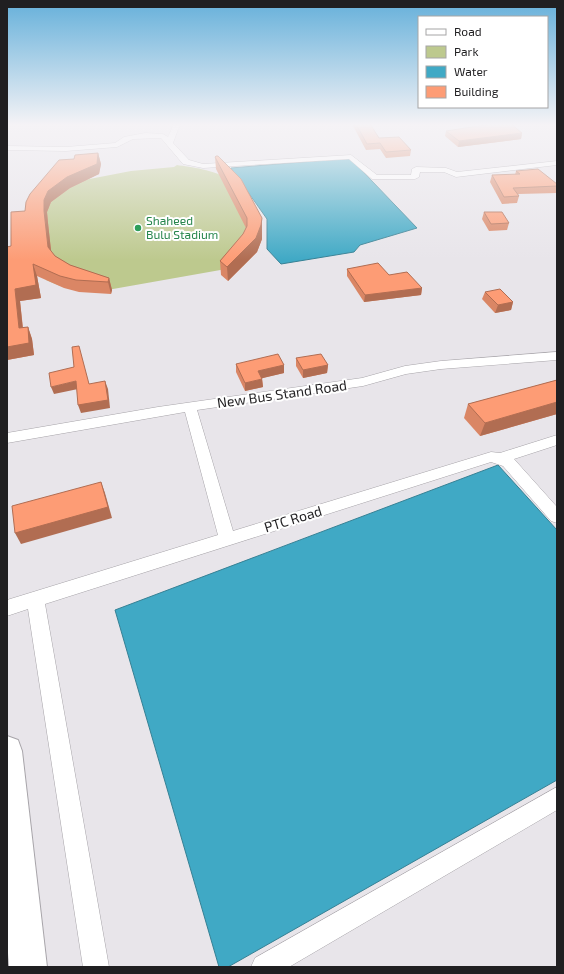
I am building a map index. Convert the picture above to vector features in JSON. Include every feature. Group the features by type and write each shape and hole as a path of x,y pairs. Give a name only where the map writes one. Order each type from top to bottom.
{"highway":[{"path":"7,751 28,967"}],"street":[{"path":"366,169 370,174 382,178 414,177 416,169"},
{"path":"430,169 446,170 456,175 503,169"},
{"name":"New Bus Stand Road","path":"7,438 190,406 363,382 406,370 441,365 557,356"},
{"path":"190,406 227,539"},
{"name":"PTC Road","path":"7,608 491,457 500,458 557,440"},
{"path":"500,458 508,462 557,517"},
{"path":"35,600 96,967"},
{"path":"264,967 557,798"}],"green space":[{"name":"Shaheed Bulu Stadium","path":"203,169 216,173 227,179 230,181 252,214 260,229 262,236 261,242 257,249 243,266 96,292 71,289 46,280 30,214 79,181 131,171"}],"water":[{"path":"232,169 361,169 417,228 360,245 354,252 281,264 267,249 267,219"},
{"path":"498,465 557,530 557,780 228,967 219,967 115,610"}],"building":[{"path":"51,169 84,169 67,177 48,191 44,200 44,211 48,247 55,256 70,265 109,278 108,282 76,280 60,276 33,264 36,285 15,289 19,328 28,327 29,343 7,347 7,247 11,246 11,212 25,211 26,202 30,194"},
{"path":"222,169 231,169 241,179 262,218 256,238 227,267 220,261 243,234 247,226 247,218"},
{"path":"539,169 557,184 557,186 513,188 519,196 504,197 492,175 520,174 516,171"},
{"path":"484,212 502,212 509,223 491,224"},
{"path":"378,263 389,275 407,272 422,288 365,295 347,269"},
{"path":"500,289 513,302 498,305 485,292"},
{"path":"79,346 89,384 105,381 108,400 78,405 76,381 51,387 49,373 74,367 72,347"},
{"path":"278,354 284,365 258,371 262,379 245,383 236,364"},
{"path":"321,354 328,365 303,370 296,358"},
{"path":"557,380 557,402 485,423 468,404"},
{"path":"101,482 108,507 15,533 12,506"}],"place":[{"name":"Shaheed Bulu Stadium","path":"138,228"}]}
